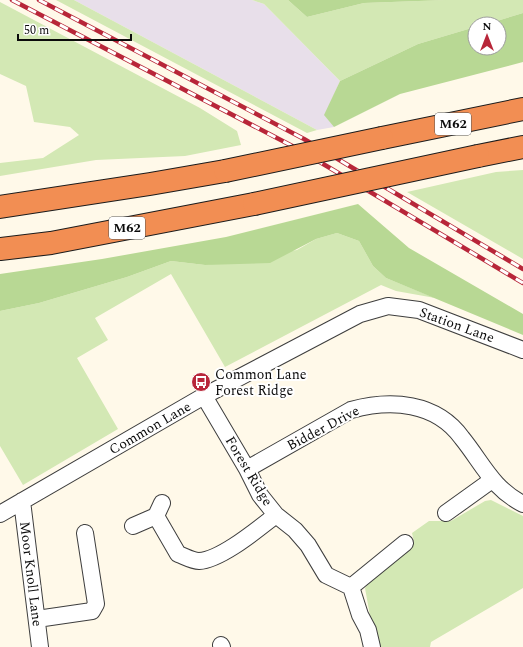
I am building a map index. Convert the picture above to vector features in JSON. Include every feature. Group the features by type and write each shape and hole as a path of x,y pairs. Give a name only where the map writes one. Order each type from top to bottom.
{"highway":[{"name":"M62","path":"0,207 225,171 523,109"},
{"name":"M62","path":"0,249 51,242 254,204 523,147"}],"street":[{"name":"Station Lane","path":"388,306 419,310 523,350"},
{"name":"Common Lane","path":"0,514 204,396 360,314 388,306"},
{"name":"Forest Ridge","path":"204,396 247,469 260,495 276,515 295,530 308,545 326,575 351,587"},
{"name":"Bidder Drive","path":"247,469 351,410 370,405 390,404 410,406 430,411 448,422 462,437 500,490 523,504"},
{"path":"446,513 492,480"},
{"name":"Moor Knoll Lane","path":"22,501 40,647"},
{"path":"133,526 159,509 178,554 199,561 229,549 276,515"},
{"path":"37,619 92,611 95,608 96,604 85,533"},
{"path":"372,647 368,630 360,615 351,587 405,543"}],"shaded area":[{"path":"74,0 252,0 264,4 340,81 325,115 334,127 317,130"}],"green space":[{"path":"56,0 74,0 317,130 307,133"},
{"path":"252,0 288,0 307,17 364,3 446,0 523,0 523,13 507,18 507,16 467,16 467,29 418,44 340,81 264,4"},
{"path":"288,0 446,0 364,3 307,17"},
{"path":"0,2 200,108 237,131 241,145 185,156 96,160 0,176 0,163 43,158 79,135 70,127 34,122 26,86 0,74"},
{"path":"523,13 523,62 400,94 334,127 324,115 340,81 418,44 467,29 467,56 507,56 507,18"},
{"path":"523,170 523,259 407,192 496,172"},
{"path":"358,204 409,248 523,314 523,335 386,278 373,266 359,241 337,233 316,239 270,263 205,265 171,261 127,277 39,303 0,311 0,274 102,259 226,237"},
{"path":"337,233 359,241 373,266 386,278 435,298 396,291 381,285 225,367 171,274 95,318 108,340 77,358 118,429 23,485 0,446 0,311 39,303 127,277 171,261 205,265 297,250 316,239"},
{"path":"491,500 523,516 523,588 431,642 430,647 380,647 376,629 370,616 365,588 378,571 414,542 412,533 429,521 451,521 485,501"}],"railway":[{"path":"12,0 298,149 523,283"},
{"path":"39,0 304,139 523,269"}],"place":[{"name":"Common Lane Forest Ridge","path":"201,382"}]}
